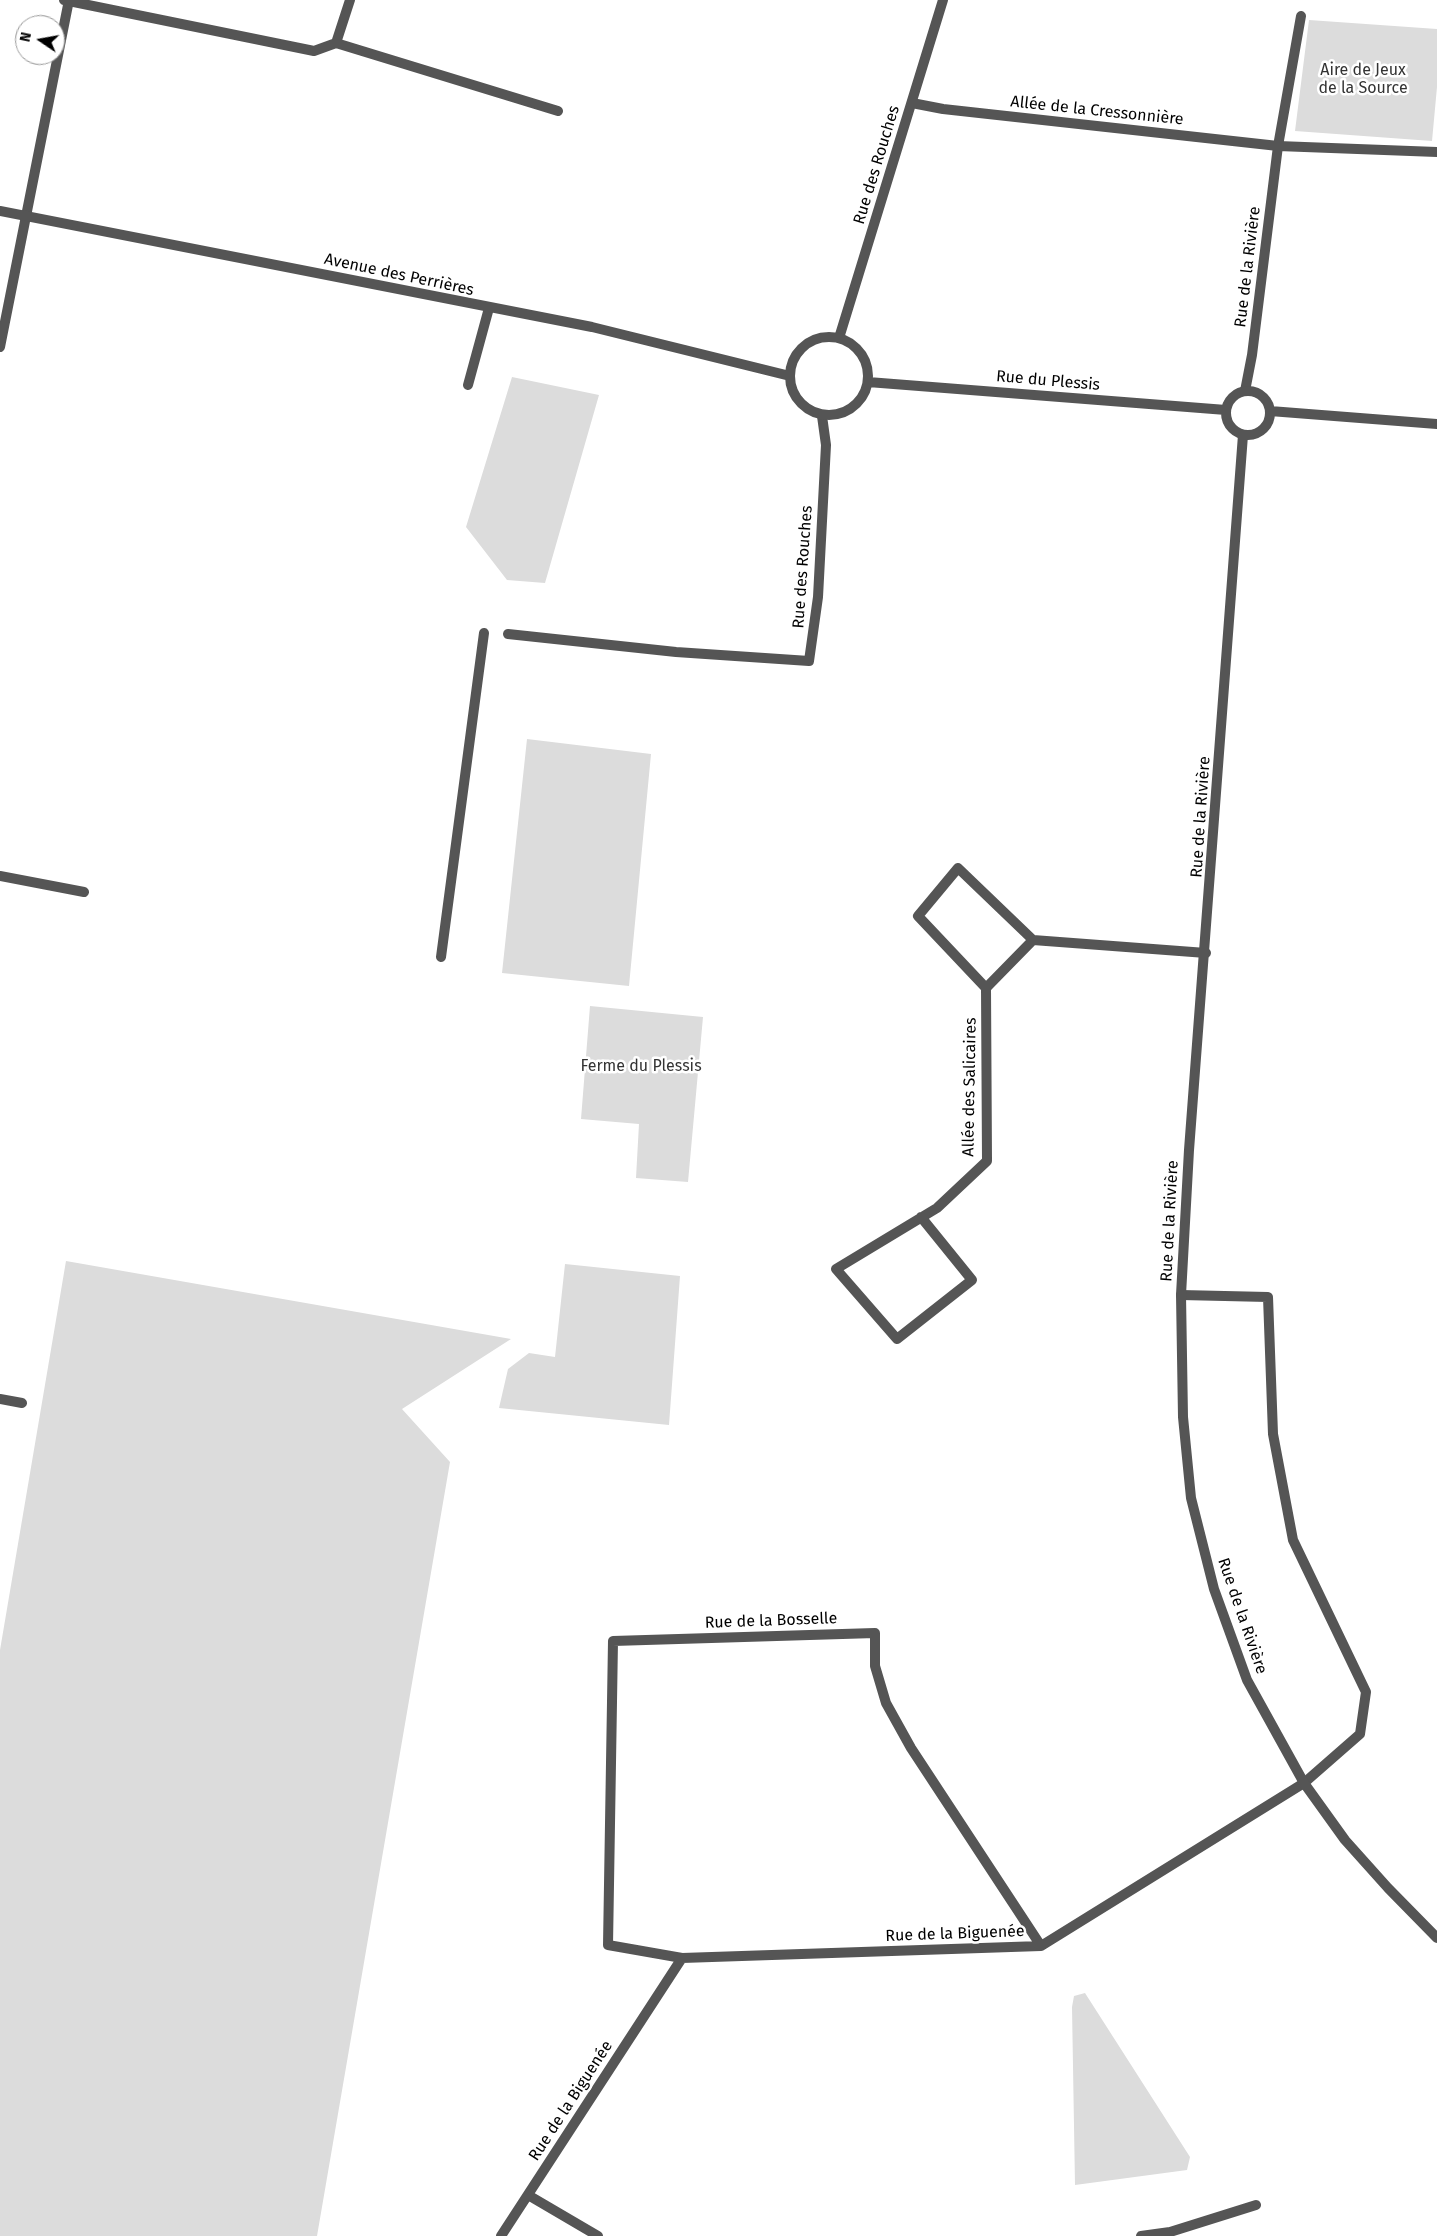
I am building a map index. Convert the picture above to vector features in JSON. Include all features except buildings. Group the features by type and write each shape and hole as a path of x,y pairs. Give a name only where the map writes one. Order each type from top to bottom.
{"street":[{"path":"0,347 66,0 314,51 336,43 558,111"},
{"path":"336,43 350,0"},
{"name":"Rue des Rouches","path":"839,338 943,0"},
{"path":"1278,146 1301,16"},
{"name":"Allée de la Cressonnière","path":"912,103 943,109 1278,146 1437,152"},
{"name":"Rue de la Rivière","path":"1245,391 1252,355 1278,146"},
{"name":"Avenue des Perrières","path":"0,210 592,327 790,376"},
{"path":"468,384 489,308"},
{"path":"825,337 839,338 852,344 862,354 868,367 868,382 863,396 852,408 838,415 822,416 809,411 799,402 792,390 790,376 793,362 800,350 811,341 825,337"},
{"name":"Rue du Plessis","path":"868,382 1226,410"},
{"path":"1245,391 1254,392 1262,396 1268,403 1270,411 1269,419 1259,432 1243,435 1230,426 1226,410 1232,398 1245,391"},
{"path":"1270,411 1437,424"},
{"name":"Rue des Rouches","path":"508,634 676,652 809,661 818,597 826,445 822,416"},
{"name":"Rue de la Rivière","path":"1243,435 1206,953 1189,1150 1182,1295 1183,1417 1191,1498 1214,1589 1247,1680 1304,1783 1345,1840 1388,1888 1437,1938"},
{"path":"441,957 484,634"},
{"path":"1033,940 986,988 918,916 958,868 1033,940 1206,953"},
{"path":"0,876 84,892"},
{"name":"Allée des Salicaires","path":"922,1217 972,1280 898,1339 836,1269 922,1217 937,1208 987,1161 986,988"},
{"name":"Rue de la Biguenée","path":"608,1945 682,1958 1041,1946 1304,1783 1360,1734 1366,1692 1293,1540 1274,1434 1268,1297 1182,1295"},
{"path":"0,1400 22,1403"},
{"name":"Rue de la Bosselle","path":"608,1945 613,1641 875,1633 875,1666 886,1703 911,1748 1041,1946"},
{"name":"Rue de la Biguenée","path":"501,2236 682,1958"},
{"path":"528,2195 598,2236"},
{"path":"1141,2236 1170,2232 1256,2205"}],"green space":[{"name":"Aire de Jeux de la Source","path":"1309,20 1437,29 1437,87 1432,141 1295,131"},
{"path":"512,377 599,395 545,583 507,580 466,527"},
{"path":"527,739 651,754 629,986 502,973"},
{"name":"Ferme du Plessis","path":"590,1006 703,1017 688,1182 636,1178 639,1124 581,1119"},
{"path":"66,1261 511,1339 402,1409 450,1462 317,2236 0,2236 0,1650"},
{"path":"565,1264 680,1276 669,1425 499,1408 508,1369 529,1353 555,1357"},
{"path":"1085,1993 1190,2157 1187,2170 1075,2185 1072,2007 1074,1996"}]}
